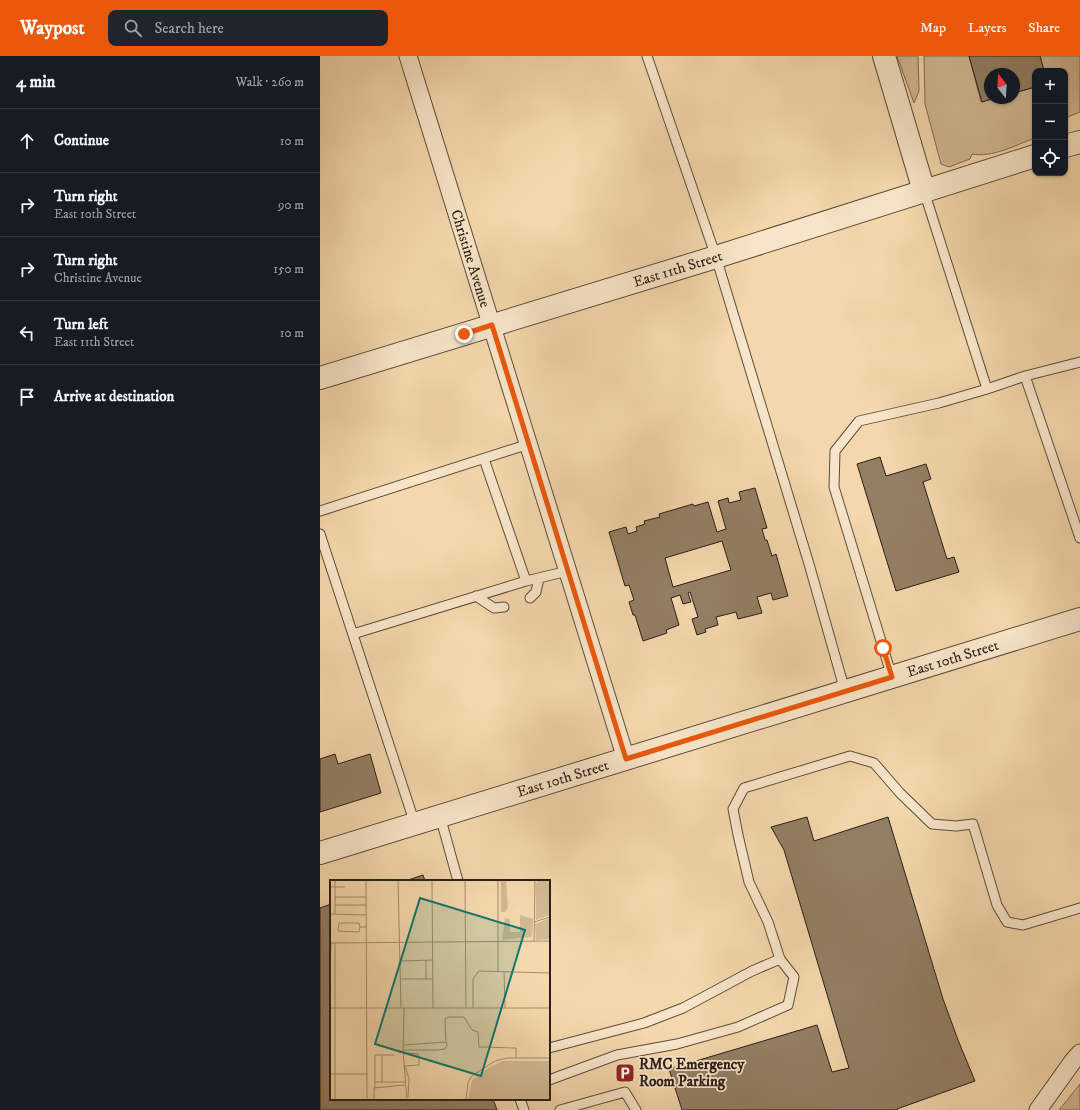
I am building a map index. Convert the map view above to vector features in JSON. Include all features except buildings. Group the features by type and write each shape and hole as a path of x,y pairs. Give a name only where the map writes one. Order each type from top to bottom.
{"street":[{"name":"Christine Avenue","path":"408,56 626,759"},
{"path":"884,56 924,191"},
{"path":"1068,145 1080,142"},
{"name":"East 11th Street","path":"320,378 716,257 1032,157"},
{"name":"East 10th Street","path":"320,853 1080,619"},
{"path":"1038,1110 1073,1061 1080,1054"}],"lane":[{"path":"647,56 716,257 809,564 845,692"},
{"path":"924,191 987,389"},
{"path":"892,677 834,487 835,451 859,421 938,403 1026,376 1080,362"},
{"path":"1026,376 1080,538"},
{"path":"320,511 529,444"},
{"path":"484,459 526,581"},
{"path":"320,534 415,824"},
{"path":"353,634 526,581 568,571"},
{"path":"530,598 536,592 539,578"},
{"path":"476,596 494,608 504,607"},
{"path":"550,1080 617,1055 677,1044 738,1027 788,1005 794,977 780,959 768,922 749,882 733,809 744,788 850,756 874,763 900,793 932,824 956,826 973,824 998,905 1008,922 1023,925 1080,908"},
{"path":"440,816 458,880"},
{"path":"550,1048 644,1023 683,1008 752,971 780,959"},
{"path":"560,1110 574,1109 625,1092 636,1110"},
{"path":"520,1100 524,1110"}],"shaded area":[{"path":"897,56 918,56 919,91 914,103"},
{"path":"924,56 969,56 981,102 984,101 984,104 1020,104 1020,91 1032,88 1032,139 996,153 980,155 972,154 970,159 949,167 941,164 925,104"},
{"path":"1040,56 1080,56 1080,112 1068,117 1068,68 1043,68"},
{"path":"1080,1084 1080,1110 1059,1110 1060,1109"}],"place":[{"name":"RMC Emergency Room Parking","path":"625,1073"}],"route":[{"path":"464,334 492,325 626,759 892,677 883,648"}]}
